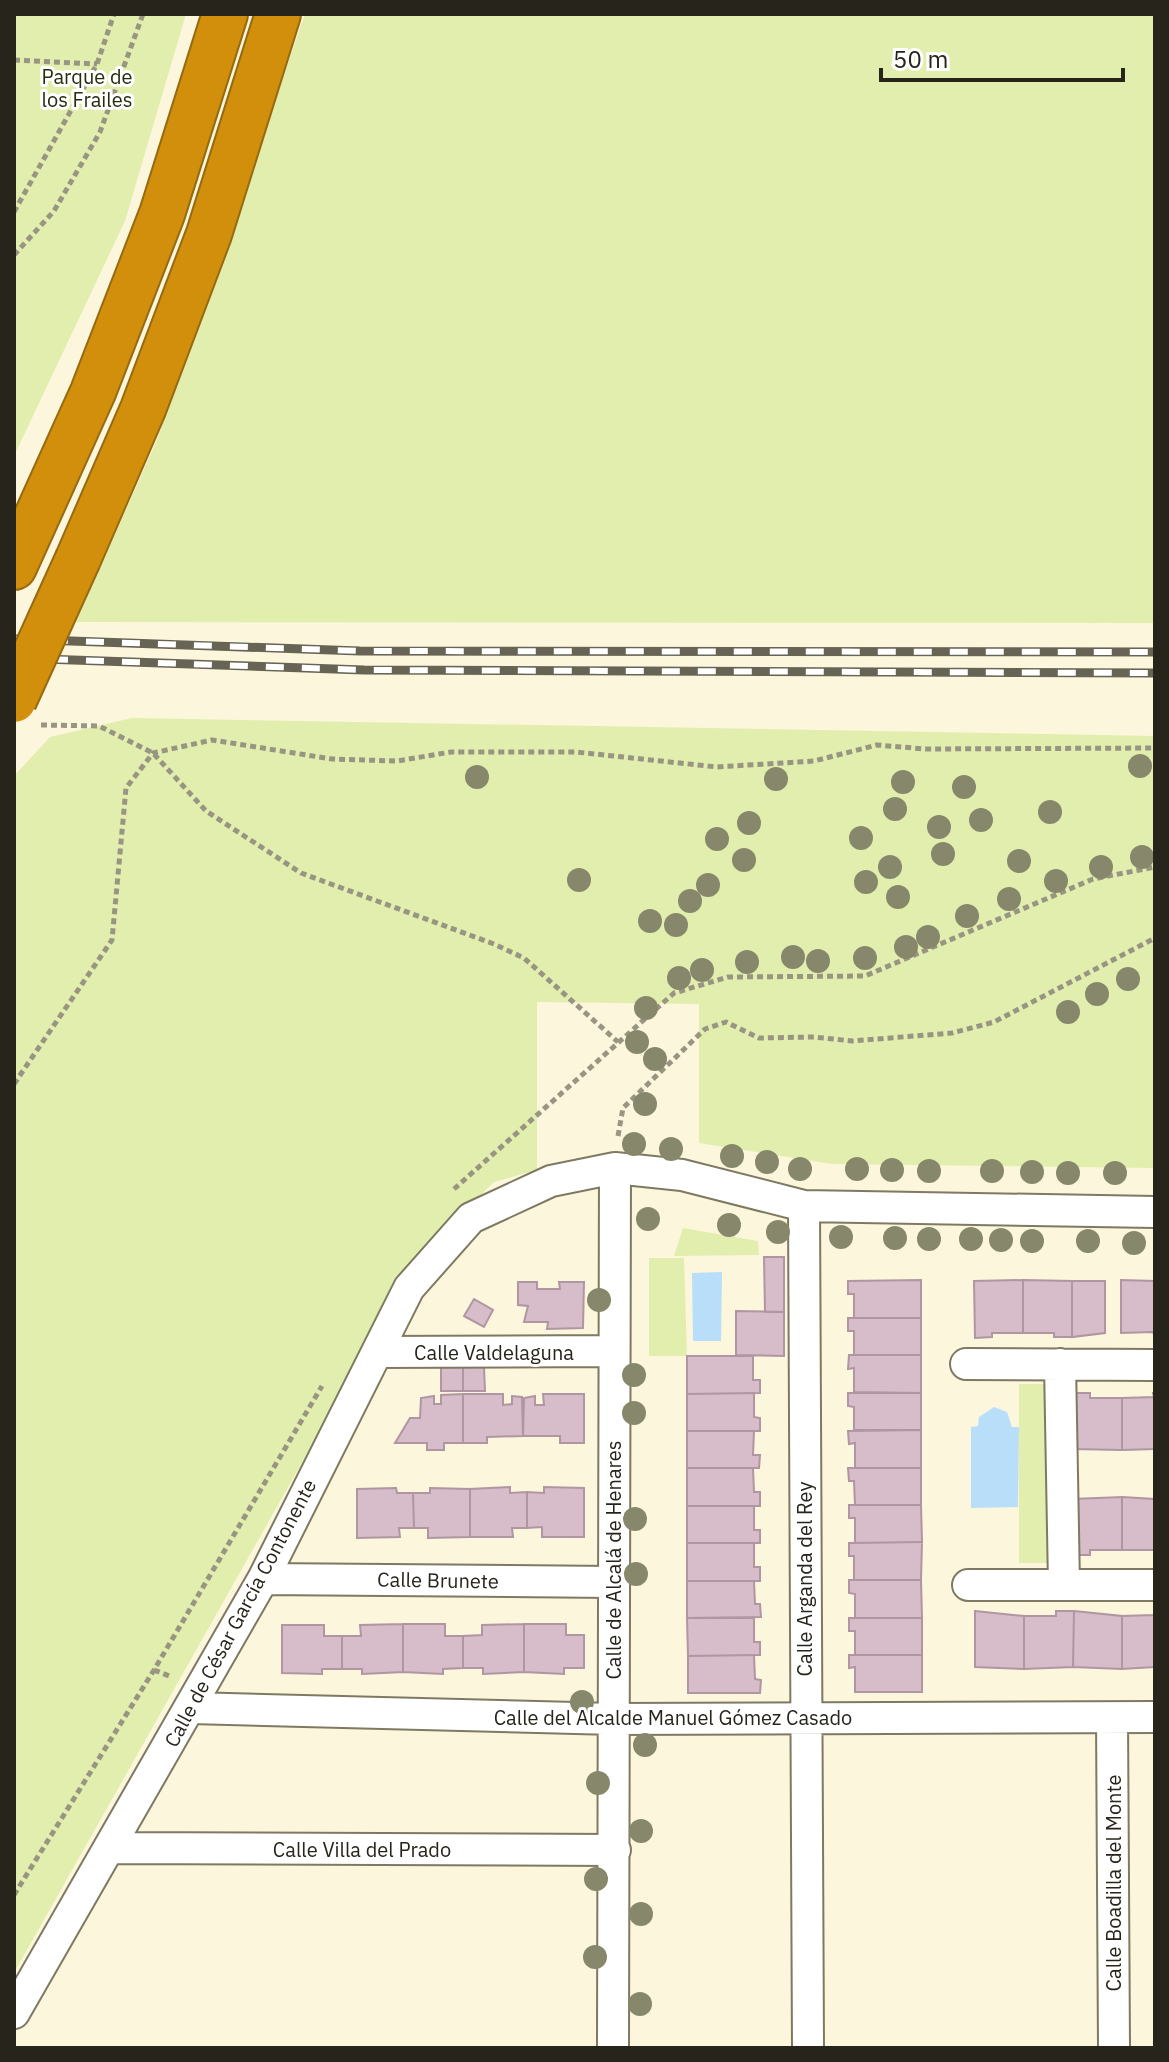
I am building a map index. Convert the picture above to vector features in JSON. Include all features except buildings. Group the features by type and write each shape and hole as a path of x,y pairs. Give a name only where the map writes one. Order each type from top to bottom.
{"highway":[{"path":"15,564 93,392 156,229 225,14"},
{"path":"20,712 78,559 143,409 209,234 278,14"}],"street":[{"path":"615,1168 682,1175 804,1206 1155,1212"},
{"name":"Calle de César García Contonente","path":"14,2013 263,1579 409,1288 471,1218 551,1181 615,1168"},
{"name":"Calle de Alcalá de Henares","path":"613,2048 612,1351 615,1168"},
{"name":"Calle Arganda del Rey","path":"804,1206 804,1717 808,2048"},
{"name":"Calle Valdelaguna","path":"377,1352 612,1351"},
{"path":"966,1364 1155,1365"},
{"path":"1060,1364 1064,1585"},
{"name":"Calle Brunete","path":"263,1579 612,1582"},
{"path":"968,1585 1155,1585"},
{"name":"Calle del Alcalde Manuel Gómez Casado","path":"191,1708 614,1719 1155,1717"},
{"name":"Calle Boadilla del Monte","path":"1112,1718 1114,2048"},
{"name":"Calle Villa del Prado","path":"110,1848 615,1850"}],"path":[{"path":"14,210 97,64 114,14"},
{"path":"14,255 54,211 100,132 143,14"},
{"path":"14,60 97,64"},
{"path":"20,712 99,726 153,753 206,811 301,873 524,958 618,1042 674,993 728,977 865,976 1093,879 1155,867"},
{"path":"14,1084 112,940 126,788 153,753 212,740 332,759 397,761 451,752 576,752 717,767 814,761 877,745 925,749 1155,748"},
{"path":"618,1136 623,1108 705,1029 726,1022 759,1038 814,1037 852,1041 952,1033 994,1022 1155,938"}],"green space":[{"name":"Parque de los Frailes","path":"14,14 186,14 125,221 14,456"},
{"path":"305,14 1155,14 1155,623 76,622 157,440"},
{"path":"132,718 1155,736 1155,1168 832,1164 699,1143 699,1004 537,1002 537,1170 494,1182 419,1255 14,1973 14,776 50,737"},
{"path":"683,1228 758,1241 759,1255 674,1256"},
{"path":"649,1258 684,1258 687,1356 649,1356"},
{"path":"1019,1384 1047,1384 1048,1563 1019,1563"}],"water":[{"path":"722,1272 721,1341 693,1341 692,1273"},
{"path":"994,1407 1007,1412 1012,1427 1019,1427 1018,1507 971,1508 971,1427 978,1426 979,1417"}],"railway":[{"path":"14,639 360,651 1155,652"},
{"path":"14,658 364,670 1155,673"}]}
